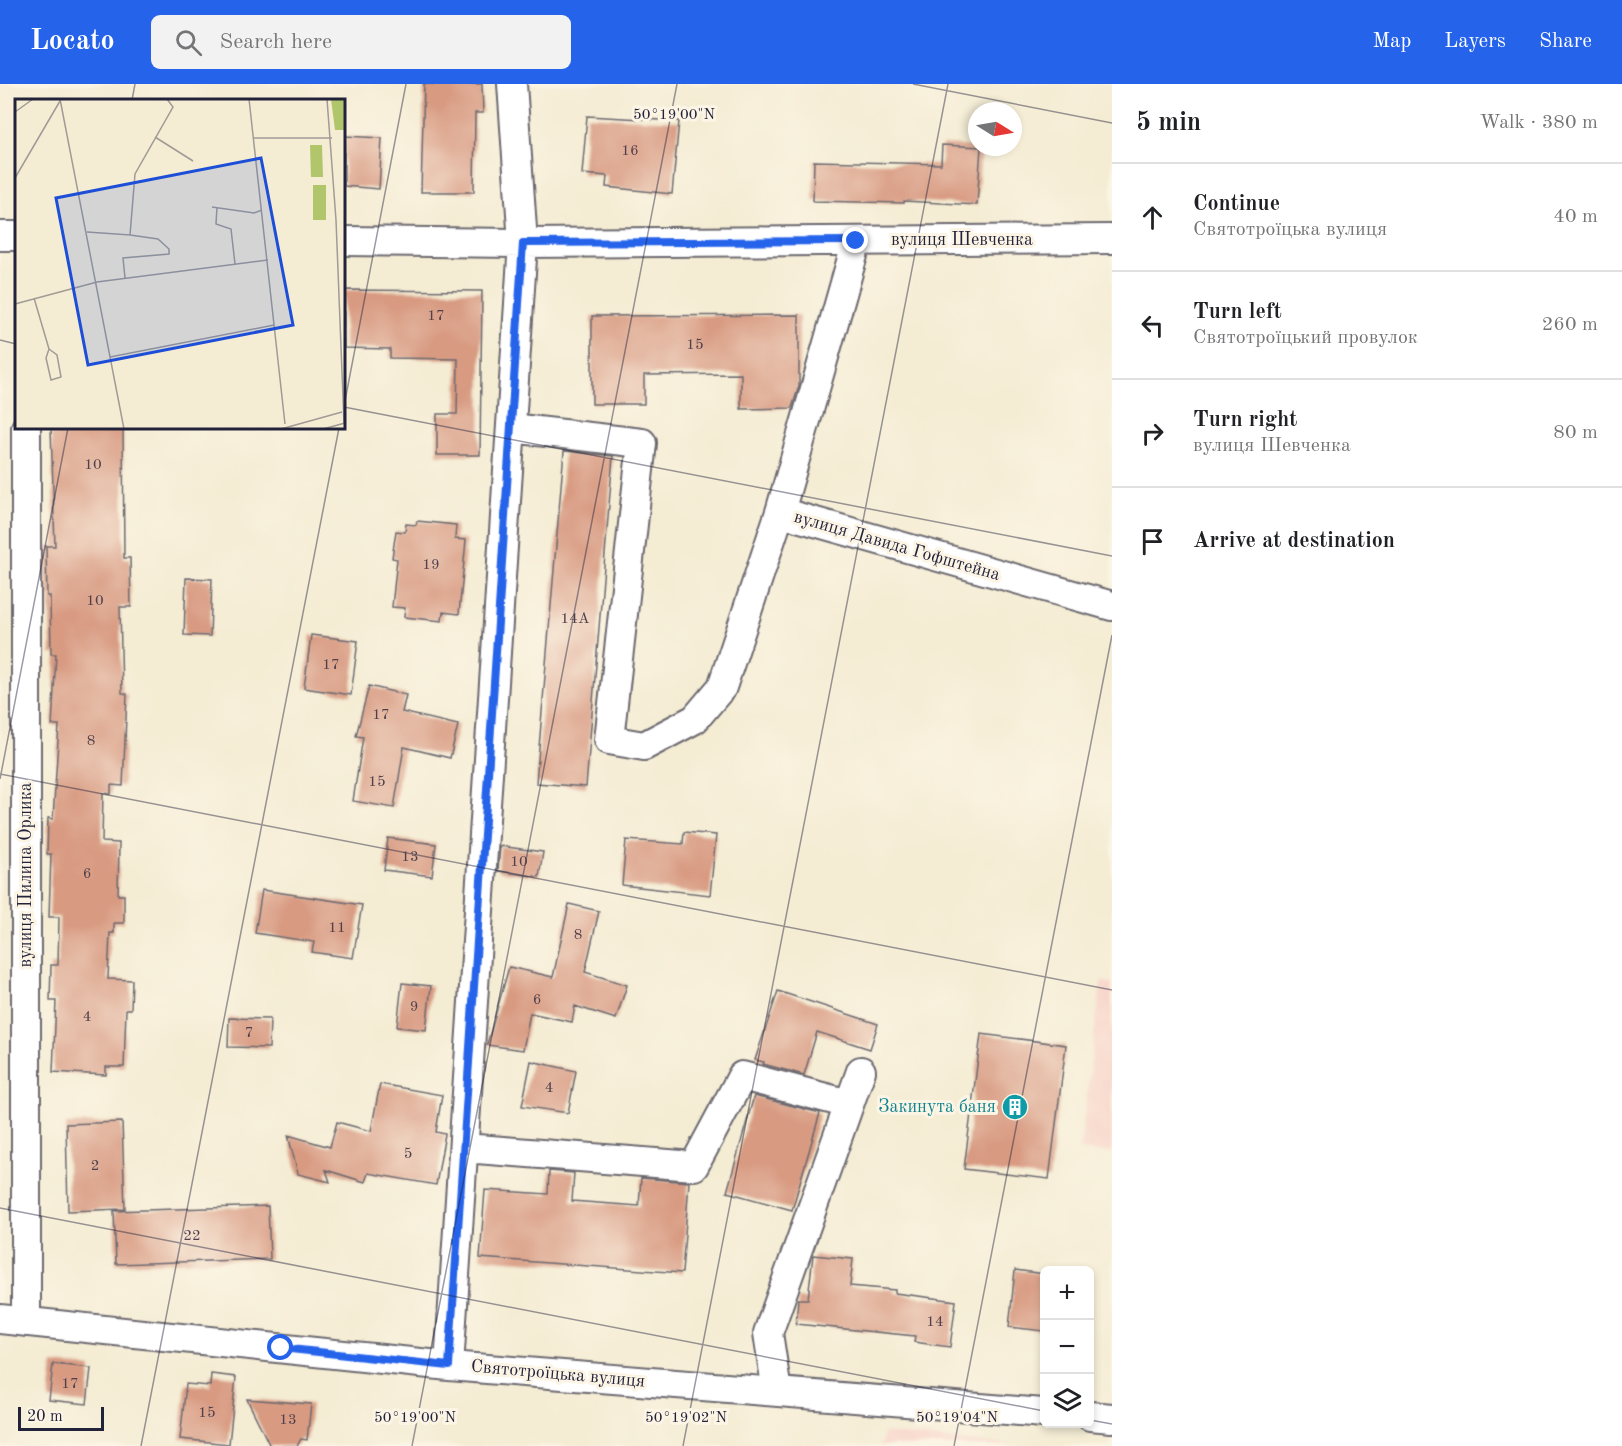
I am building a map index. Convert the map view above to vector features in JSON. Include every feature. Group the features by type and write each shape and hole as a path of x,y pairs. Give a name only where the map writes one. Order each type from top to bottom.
{"street":[{"path":"449,1366 523,243 512,84"},
{"name":"вулиця Шевченка","path":"345,240 523,243 1112,239"},
{"name":"вулиця Давида Гофштейна","path":"856,241 780,512 1112,606"},
{"path":"511,428 642,443 609,740 644,746 695,719 722,687 780,512"},
{"name":"вулиця Пилипа Орлика","path":"13,1320 26,429"},
{"path":"777,1392 768,1333 861,1071"},
{"path":"464,1148 694,1166 742,1076 849,1104"},
{"name":"Святотроїцька вулиця","path":"13,1320 449,1366 1040,1413"},
{"path":"1094,1416 1112,1418"}],"shaded area":[{"path":"1101,981 1112,984 1112,1153 1080,1150"},
{"path":"883,1433 1013,1446 881,1446"}],"building":[{"path":"424,84 482,84 483,113 475,113 474,192 421,192"},
{"path":"587,116 679,121 672,194 606,187 607,176 582,174"},
{"path":"345,136 382,138 379,189 345,186"},
{"path":"942,145 968,146 968,156 980,156 977,205 904,201 904,203 813,201 814,161 941,164"},
{"path":"345,290 482,291 480,455 437,455 437,414 457,414 458,359 390,358 390,349 345,348"},
{"path":"799,315 799,386 792,408 741,409 741,374 644,375 644,404 592,404 592,316"},
{"path":"51,429 123,429 124,558 130,558 131,607 120,607 122,693 127,694 123,786 111,785 111,794 103,793 102,842 119,843 118,895 124,895 124,923 114,923 114,933 110,933 108,979 132,980 131,1009 126,1009 124,1067 106,1067 106,1075 53,1072 56,1001 50,1001 51,965 58,965 59,917 49,917 51,854 47,854 48,818 53,819 59,725 52,725 56,654 51,654 46,546 55,546"},
{"path":"564,451 613,456 586,787 536,783"},
{"path":"417,521 456,525 455,539 466,540 459,614 443,612 442,621 404,617 405,608 392,607 397,559 392,558 396,531 405,532 406,524 416,525"},
{"path":"186,578 212,579 210,636 184,635"},
{"path":"311,635 358,641 351,695 304,688"},
{"path":"369,686 406,695 402,712 458,725 450,758 404,747 394,808 353,801 363,737 356,736"},
{"path":"684,832 716,835 710,895 622,885 626,840 683,844"},
{"path":"388,838 436,844 432,876 384,870"},
{"path":"500,846 543,852 539,877 498,871"},
{"path":"262,890 362,905 353,958 312,952 314,942 255,933"},
{"path":"569,904 599,911 585,972 627,985 616,1019 575,1006 572,1022 530,1013 523,1050 487,1045 509,967 553,977"},
{"path":"402,983 431,986 426,1030 397,1027"},
{"path":"778,991 878,1024 870,1049 817,1032 804,1075 755,1060"},
{"path":"229,1018 270,1019 269,1048 228,1047"},
{"name":"Закинута баня","path":"981,1034 1066,1045 1049,1179 964,1169"},
{"path":"531,1061 576,1071 568,1113 522,1106"},
{"path":"380,1084 442,1095 436,1132 445,1134 436,1185 368,1173 365,1182 326,1170 330,1182 298,1174 288,1135 330,1147 337,1122 371,1131"},
{"path":"754,1096 820,1113 792,1210 727,1192"},
{"path":"122,1122 125,1209 68,1211 66,1124"},
{"path":"549,1171 574,1173 572,1201 639,1206 641,1178 689,1182 682,1273 480,1258 485,1190 548,1194"},
{"path":"268,1206 270,1259 116,1264 114,1211"},
{"path":"813,1255 853,1259 850,1286 895,1290 895,1293 956,1301 950,1347 914,1342 915,1336 796,1324 798,1299 808,1299"},
{"path":"1015,1270 1040,1273 1040,1331 1009,1327"},
{"path":"53,1364 91,1368 87,1404 49,1400"},
{"path":"211,1374 236,1377 229,1444 180,1439 186,1384 210,1386"},
{"path":"247,1399 311,1404 307,1440 301,1439 297,1446 270,1446"}],"place":[{"name":"Закинута баня","path":"1015,1107"}],"route":[{"path":"281,1348 449,1366 523,243 856,241"}]}
